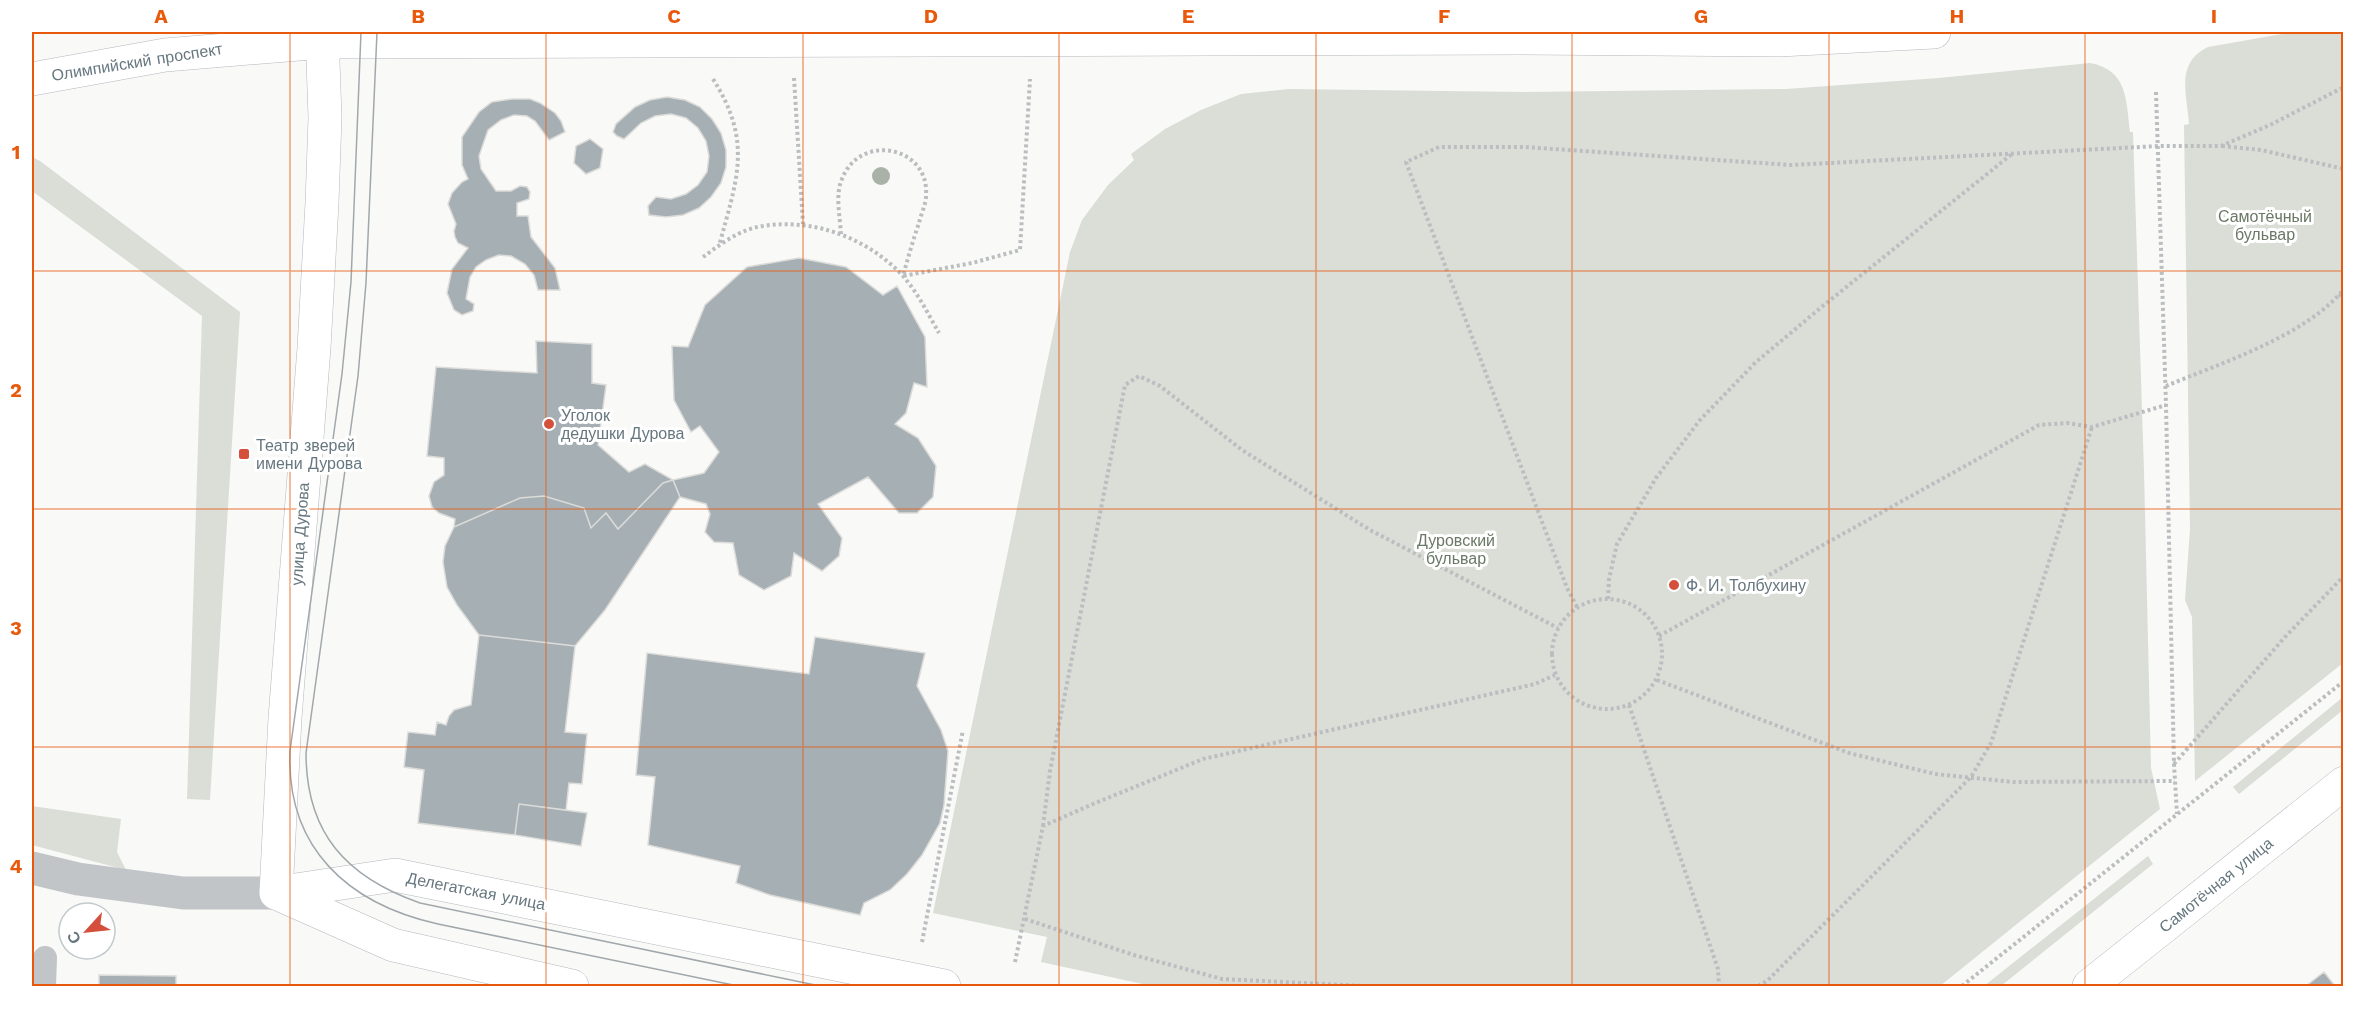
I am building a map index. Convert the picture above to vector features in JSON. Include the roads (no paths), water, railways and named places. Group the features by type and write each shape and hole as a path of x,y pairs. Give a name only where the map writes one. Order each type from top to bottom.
{"main road":[{"name":"Олимпийский проспект","path":"32,79 165,55 323,37 1779,40 1934,32"},
{"name":"улица Дурова","path":"276,893 285,718 315,333 326,118 323,37"},
{"name":"Самотёчная улица","path":"2095,983 2343,783"},
{"name":"Делегатская улица","path":"276,893 395,875 944,987"},
{"path":"276,893 393,945 572,987"}],"street":[{"path":"32,868 78,879 183,893 276,893"}],"lane":[{"path":"44,987 45,958"}],"tram line":[{"path":"361,32 351,282 342,374 290,751 292,785 299,816 311,843 329,866 351,886 376,902 406,915 438,924 738,986"},
{"path":"377,32 366,283 358,376 306,753 313,807 323,829 335,848 351,865 371,880 420,903 820,986"}],"place":[{"name":"Уголок дедушки Дурова","path":"549,424"},
{"name":"Театр зверей имени Дурова","path":"244,454"},
{"name":"Ф. И. Толбухину","path":"1674,585"}],"park label":[{"name":"Самотёчный бульвар","path":"2265,225"},
{"name":"Дуровский бульвар","path":"1456,549"}]}
